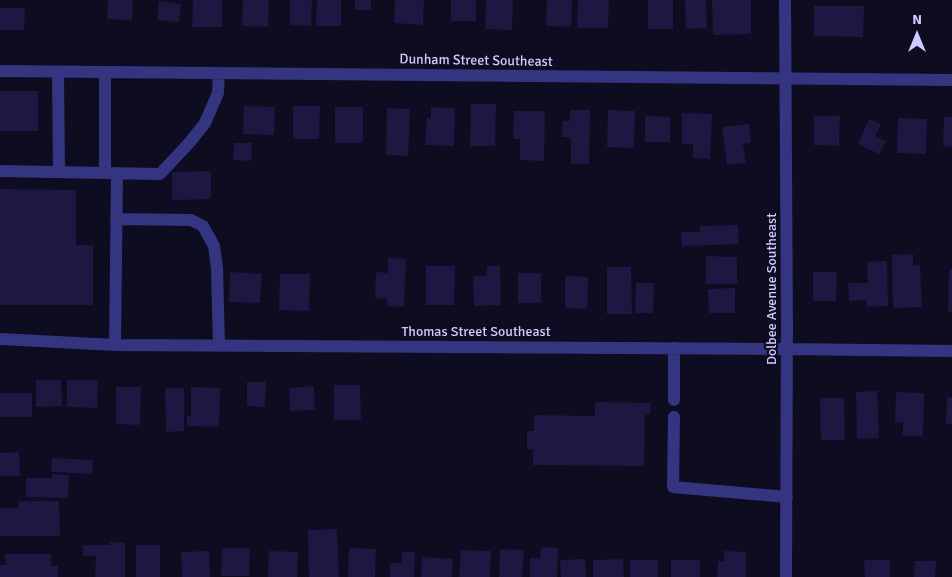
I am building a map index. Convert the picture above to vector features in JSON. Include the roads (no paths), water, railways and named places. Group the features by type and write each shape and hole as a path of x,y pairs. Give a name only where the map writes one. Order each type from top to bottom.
{"street":[{"name":"Dolbee Avenue Southeast","path":"785,0 788,349 786,577"},
{"name":"Dunham Street Southeast","path":"0,71 952,80"},
{"path":"58,72 59,172"},
{"path":"105,72 111,173 116,219 115,346"},
{"path":"0,171 160,174 205,123 218,93 219,73"},
{"path":"116,219 191,220 203,226 214,246 217,268 219,346"},
{"name":"Thomas Street Southeast","path":"0,339 115,346 952,351"},
{"path":"674,348 674,400"},
{"path":"674,417 673,487 786,497"}]}
